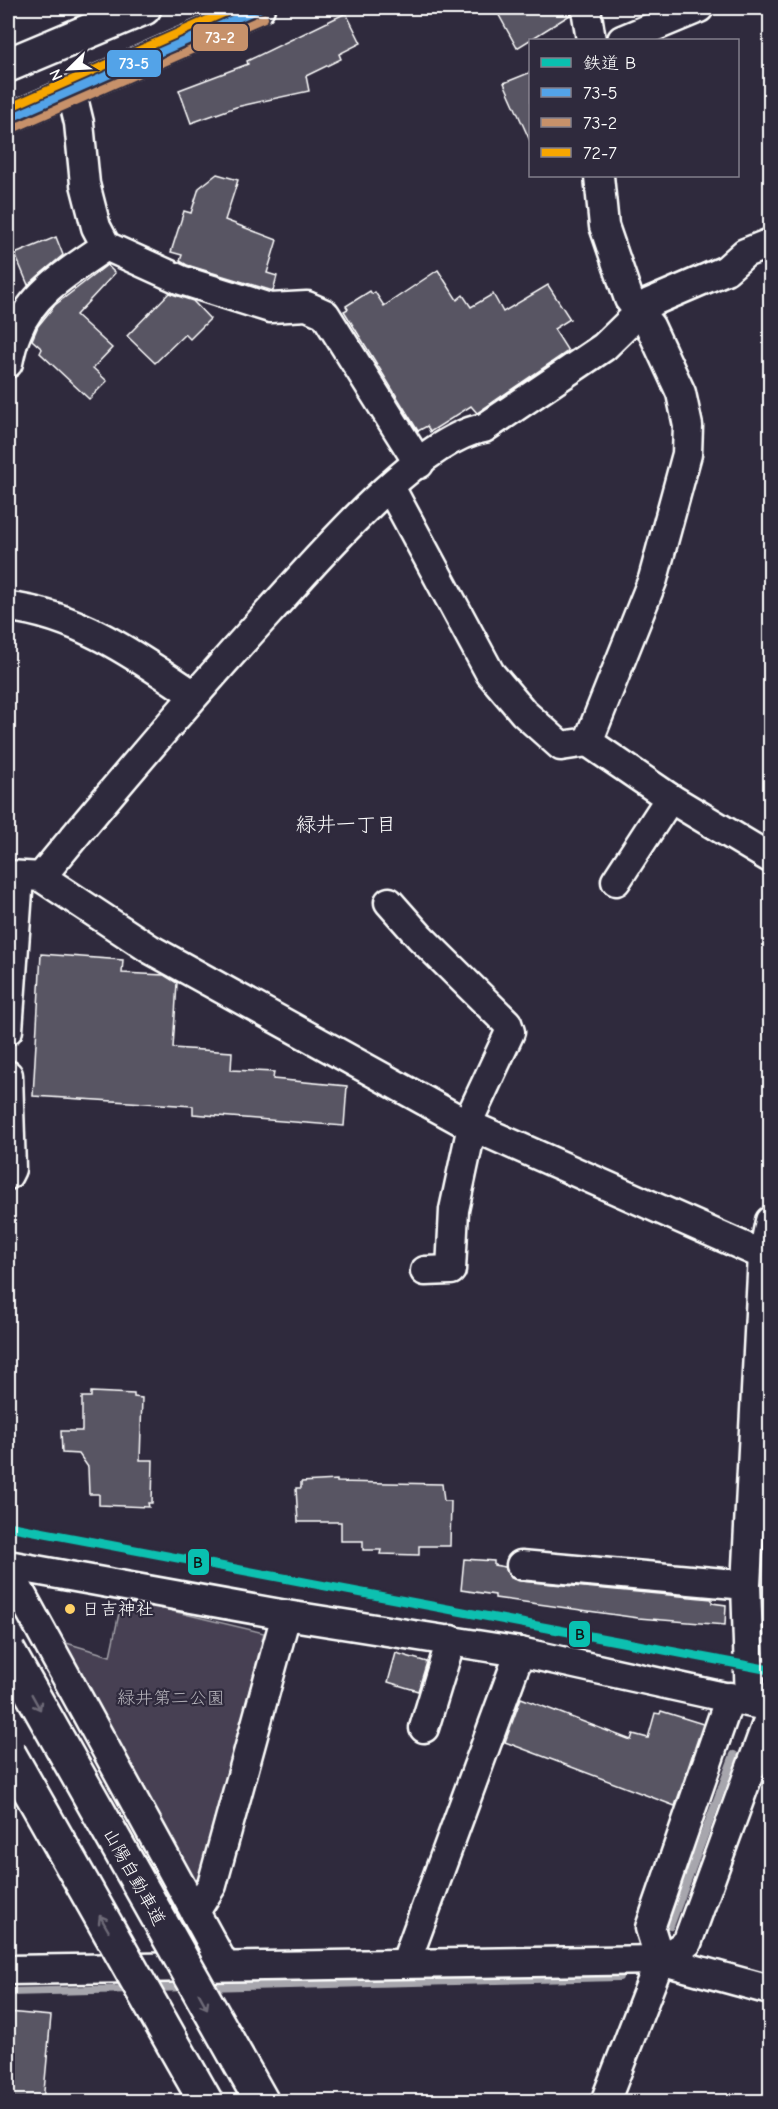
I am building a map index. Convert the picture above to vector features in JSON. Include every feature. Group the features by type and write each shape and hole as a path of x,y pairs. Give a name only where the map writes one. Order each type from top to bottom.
{"highway":[{"path":"8,65 144,8"},
{"name":"山陽自動車道","path":"8,1651 262,2102"},
{"path":"8,1752 206,2102"}],"street":[{"path":"8,119 260,8"},
{"path":"586,8 591,39"},
{"path":"624,39 699,8"},
{"path":"71,90 79,123 85,184 96,226 106,246 181,280 270,308 307,306 325,314 419,464"},
{"path":"588,742 653,579 687,454 687,426 681,393 650,326 629,299 604,226 599,177"},
{"path":"8,1030 22,876 194,695 345,529 390,487 419,464 466,431 484,428 604,347 649,303 726,270 745,253 771,243"},
{"path":"8,363 17,330 30,309 53,283 106,246"},
{"path":"390,487 456,615 490,673 524,713 561,746 588,742 670,798 771,858"},
{"path":"8,607 33,609 122,646 194,695"},
{"path":"616,881 670,798"},
{"path":"22,876 150,950 469,1125 767,1256"},
{"path":"389,902 420,937 507,1023 510,1032 469,1125 454,1210 451,1270 425,1271"},
{"path":"8,1076 11,1169 8,1175"},
{"path":"605,2102 660,1960 687,1943 755,1705 746,1585 771,1221"},
{"path":"8,1564 286,1615 520,1652 755,1705"},
{"path":"520,1565 746,1585"},
{"path":"8,1570 224,1965"},
{"path":"195,1912 212,1885 286,1615"},
{"path":"424,1728 451,1640"},
{"path":"406,1962 520,1652"},
{"path":"660,1960 650,1928 755,1705"},
{"path":"8,1970 406,1962 660,1960 771,1990"}],"green space":[{"name":"緑井第二公園","path":"122,1599 264,1633 203,1873 189,1891 53,1639 110,1656"}],"building":[{"path":"495,8 570,8 570,15 517,48"},
{"path":"346,13 361,43 339,54 341,59 306,76 309,91 236,107 191,123 179,90 248,64 247,61"},
{"path":"529,73 529,139 504,83"},
{"path":"217,174 238,180 225,220 277,240 267,273 277,276 273,291 187,265 180,261 182,255 171,252 184,211 191,213 199,188"},
{"path":"56,237 63,255 28,285 15,254"},
{"path":"107,265 115,273 76,315 112,348 93,368 107,381 89,399 40,353 42,349 32,340 38,326 55,305"},
{"path":"438,270 457,300 463,295 471,307 493,294 503,312 548,285 570,319 554,329 568,351 477,413 471,406 430,432 427,426 418,431 344,311 348,309 346,306 370,291 372,294 375,292 384,306"},
{"path":"169,293 193,301 210,319 190,339 185,334 155,363 127,336"},
{"path":"41,954 123,960 122,973 164,975 177,983 173,1048 232,1052 231,1070 274,1072 273,1079 347,1086 344,1126 193,1114 193,1106 33,1096"},
{"path":"91,1392 134,1394 134,1397 142,1398 140,1460 153,1460 152,1503 148,1503 149,1507 99,1505 99,1494 89,1494 88,1467 79,1454 62,1453 61,1431 82,1431 82,1397 91,1397"},
{"path":"337,1480 337,1482 442,1484 444,1501 451,1501 450,1546 419,1546 419,1555 380,1554 381,1550 363,1550 363,1541 341,1541 341,1522 298,1522 296,1488 301,1488 301,1482"},
{"path":"464,1559 494,1561 494,1565 505,1567 511,1578 520,1581 712,1599 712,1603 726,1605 725,1625 638,1618 495,1598 495,1595 461,1590"},
{"path":"396,1653 427,1662 418,1691 388,1682"},
{"path":"521,1698 631,1740 633,1734 648,1738 655,1713 660,1714 661,1711 703,1724 675,1806 505,1742"},
{"path":"8,2012 51,2016 43,2102 8,2102"}],"waterway":[{"path":"670,1926 734,1755"},
{"path":"206,1987 619,1977"},
{"path":"152,1988 190,1987"},
{"path":"8,1992 133,1989"}],"rail line":[{"name":"B","path":"8,1526 770,1670"}],"transit line":[{"name":"72-7","path":"8,108 235,8"},
{"name":"73-5","path":"8,119 260,8"},
{"name":"73-2","path":"12,129 264,18"}],"place":[{"name":"日吉神社","path":"70,1609"}],"district":[{"name":"緑井一丁目","path":"346,824"}]}
